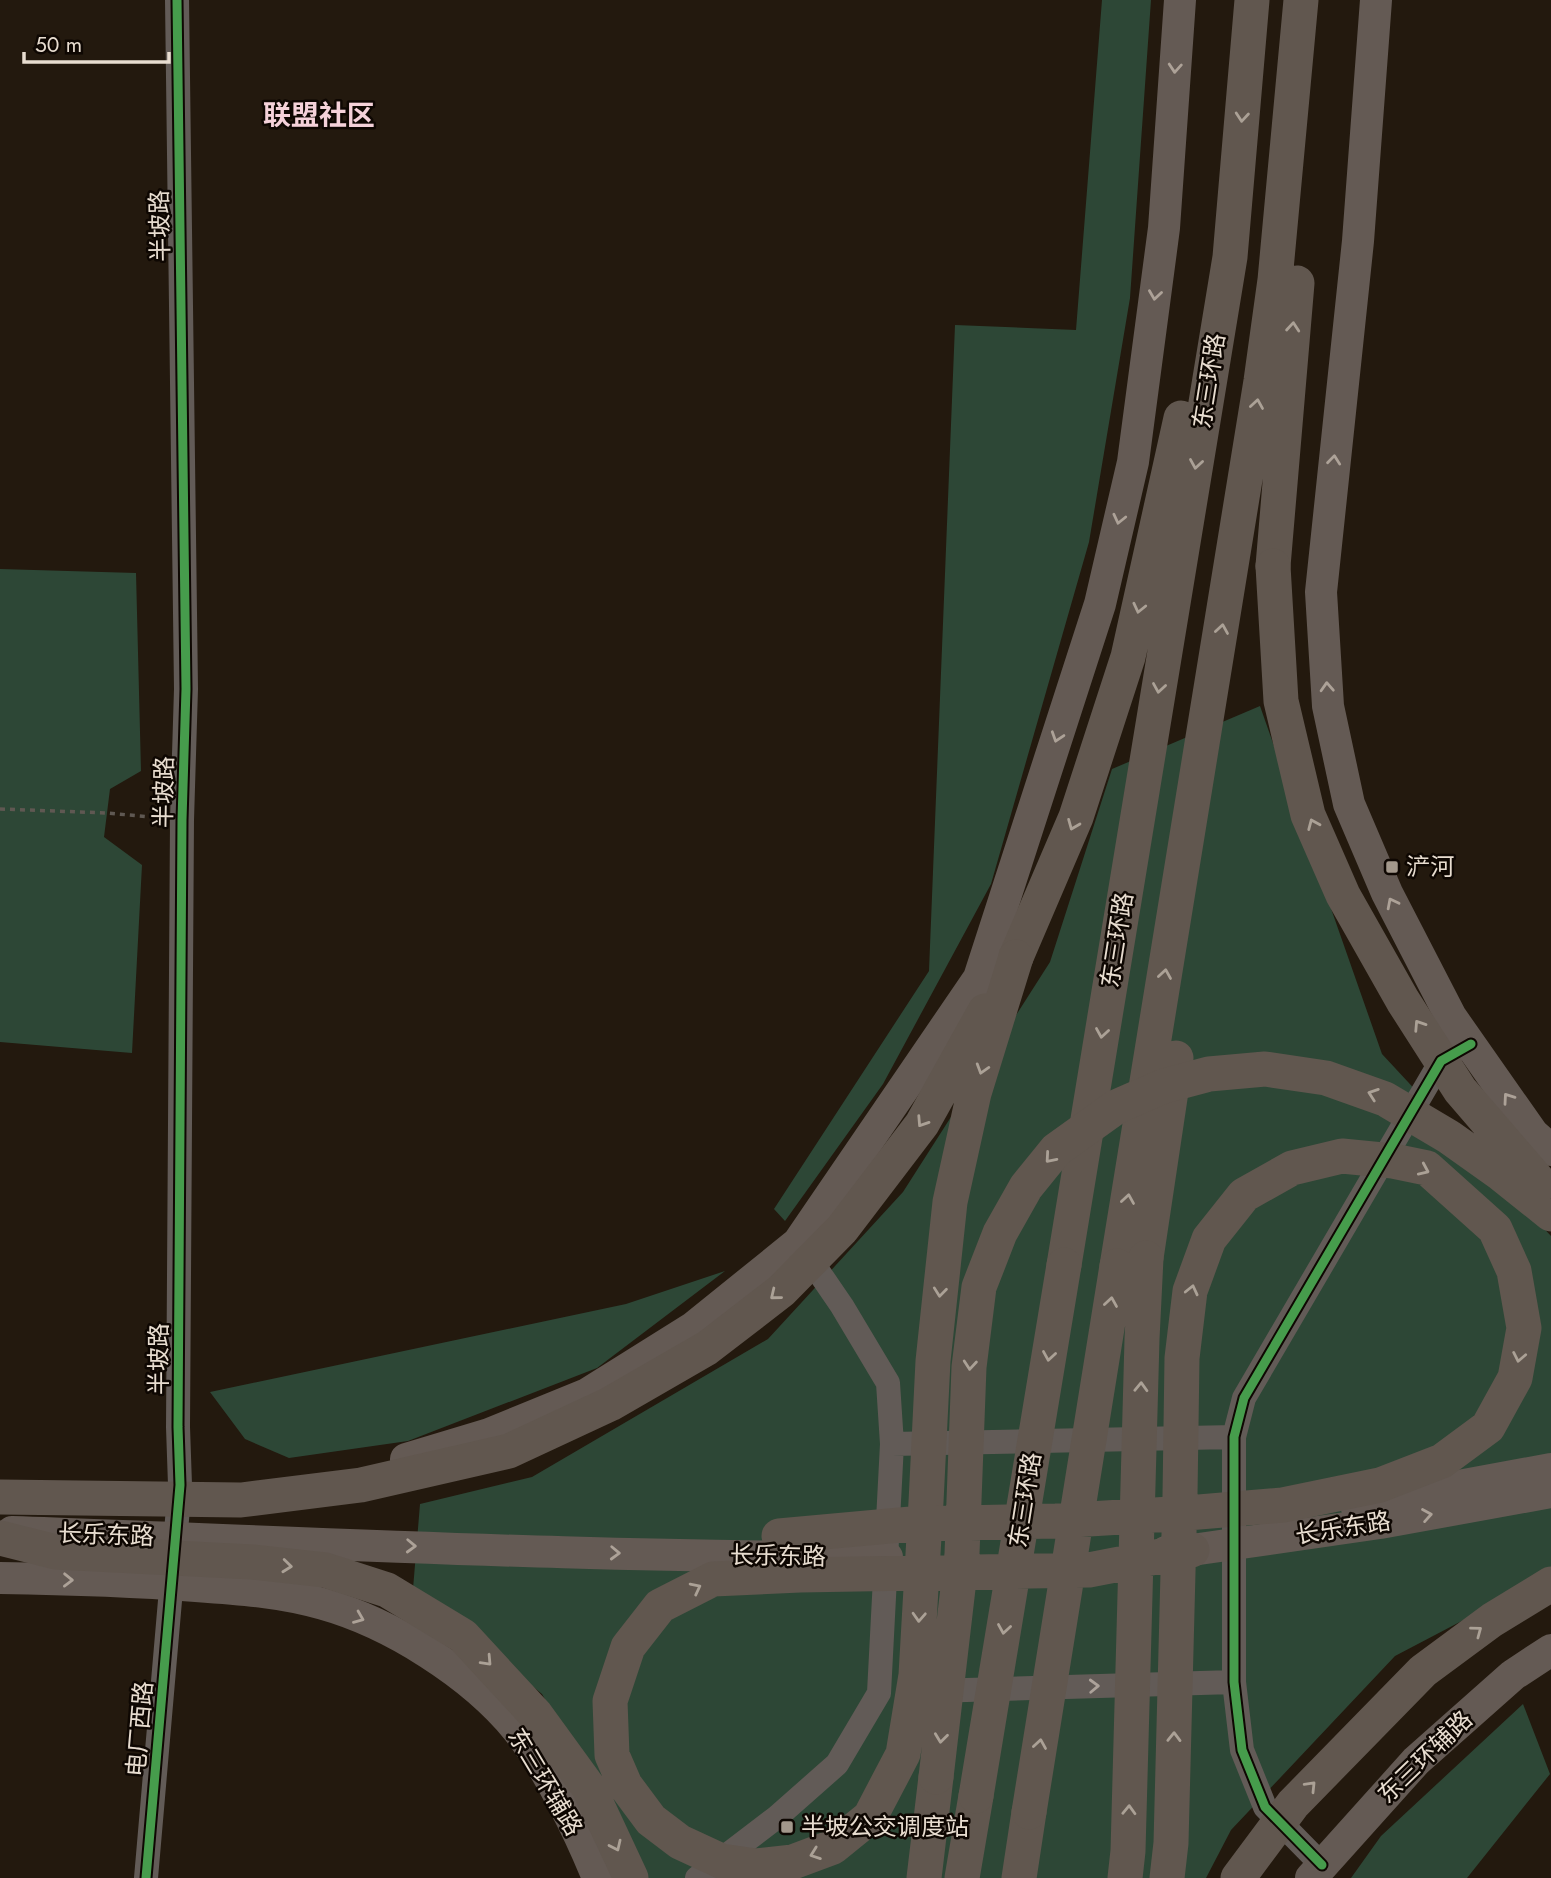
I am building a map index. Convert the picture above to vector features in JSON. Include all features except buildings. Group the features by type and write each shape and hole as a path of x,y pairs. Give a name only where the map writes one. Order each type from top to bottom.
{"highway":[{"name":"东三环路","path":"962,1878 1230,257 1252,0"},
{"name":"东三环路","path":"1132,1262 1208,850 1220,747 1214,677 1275,280 1301,0"},
{"path":"1323,0 1273,566 1281,701 1308,815 1343,895 1403,1001 1460,1090 1528,1172 1551,1194"},
{"path":"1192,1550 1089,1570 924,1573 910,1573 896,1573 827,1575 800,1575 713,1579 660,1606 628,1647 610,1701 612,1755 625,1785 652,1820 680,1842 721,1861 756,1866 793,1862 833,1847 870,1816 903,1754 916,1675 916,1662 918,1635 921,1582 922,1569 922,1555 926,1502 933,1361 950,1202 974,1093 1016,957 1076,817 1128,657 1194,359 1230,257"},
{"path":"0,1497 241,1500 362,1485 509,1451 610,1404 706,1348 781,1291 842,1229 922,1124 1016,957"},
{"path":"923,1878 962,1554 969,1367 979,1287 1000,1233 1026,1187 1056,1150 1116,1107 1164,1086 1209,1074 1265,1069 1326,1078 1385,1098 1449,1137 1551,1214"},
{"path":"779,1536 911,1524 1056,1521 1147,1516 1174,1514 1187,1513 1283,1505 1380,1485 1442,1461 1488,1427 1515,1378 1524,1328 1514,1271 1495,1228 1462,1198 1427,1168 1393,1161 1342,1156 1292,1168 1244,1195 1209,1239 1190,1291 1182,1358 1180,1495 1179,1509 1179,1523 1178,1551 1178,1565 1177,1579 1171,1843 1167,1878"},
{"path":"1018,1878 1132,1262"},
{"path":"1125,1878 1128,1851 1142,1339 1132,1262"},
{"path":"0,1538 56,1552 252,1562 324,1570 387,1590 463,1636 536,1715 589,1788 631,1878"},
{"path":"1238,1878 1293,1804 1423,1671 1492,1620 1551,1584"}],"main road":[{"path":"0,1481 254,1485 339,1475 435,1451 510,1426 587,1394 682,1335 798,1243 979,978 1100,604 1133,462 1162,242 1180,0"},
{"path":"1376,0 1358,241 1321,592 1328,706 1349,804 1387,892 1451,1017 1533,1134 1551,1150"},
{"name":"长乐东路","path":"0,1512 779,1536 1096,1532 1294,1515 1551,1469"},
{"name":"长乐东路","path":"0,1532 767,1557 1096,1556 1192,1550 1380,1523 1551,1492"},
{"name":"东三环辅路","path":"0,1578 172,1584 251,1590 323,1604 379,1626 424,1649 480,1692 517,1730 557,1795 598,1878"},
{"name":"东三环辅路","path":"1317,1871 1416,1761 1513,1675 1551,1650"}],"street":[{"name":"半坡路","path":"172,1584 180,1485 181,820 186,689 177,0"},
{"path":"1317,1871 1265,1807 1242,1750 1234,1682 1234,1437 1244,1398 1441,1061 1471,1044"},
{"path":"697,1878 777,1817 837,1764 879,1693 892,1444 888,1382 842,1306 798,1243"},
{"path":"892,1444 1234,1437"},
{"name":"电厂西路","path":"146,1878 172,1584"},
{"path":"879,1693 1234,1682"}],"path":[{"path":"0,809 107,813 181,820"}],"green space":[{"path":"1102,0 1151,0 1130,298 1089,542 991,884 883,1084 785,1221 774,1209 929,971 955,325 1076,330"},
{"path":"0,569 136,573 141,771 110,789 104,837 142,865 132,1053 0,1042"},
{"path":"1260,706 1382,1054 1551,1236 1551,1574 1395,1656 1231,1830 1206,1878 644,1878 542,1694 413,1589 420,1504 532,1477 768,1339 903,1192 1050,962 1112,769"},
{"path":"725,1271 597,1368 408,1441 289,1458 245,1439 210,1392 626,1304"},
{"path":"1523,1704 1550,1774 1467,1878 1351,1878 1381,1836"}],"cycle path":[{"path":"146,1878 180,1485 178,1427 182,820 186,689 177,0"},
{"path":"1322,1865 1265,1807 1242,1750 1234,1682 1234,1437 1244,1398 1441,1061 1471,1044"}],"place":[{"name":"浐河","path":"1392,867"},
{"name":"半坡公交调度站","path":"787,1827"}],"district":[{"name":"联盟社区","path":"319,115"}]}
